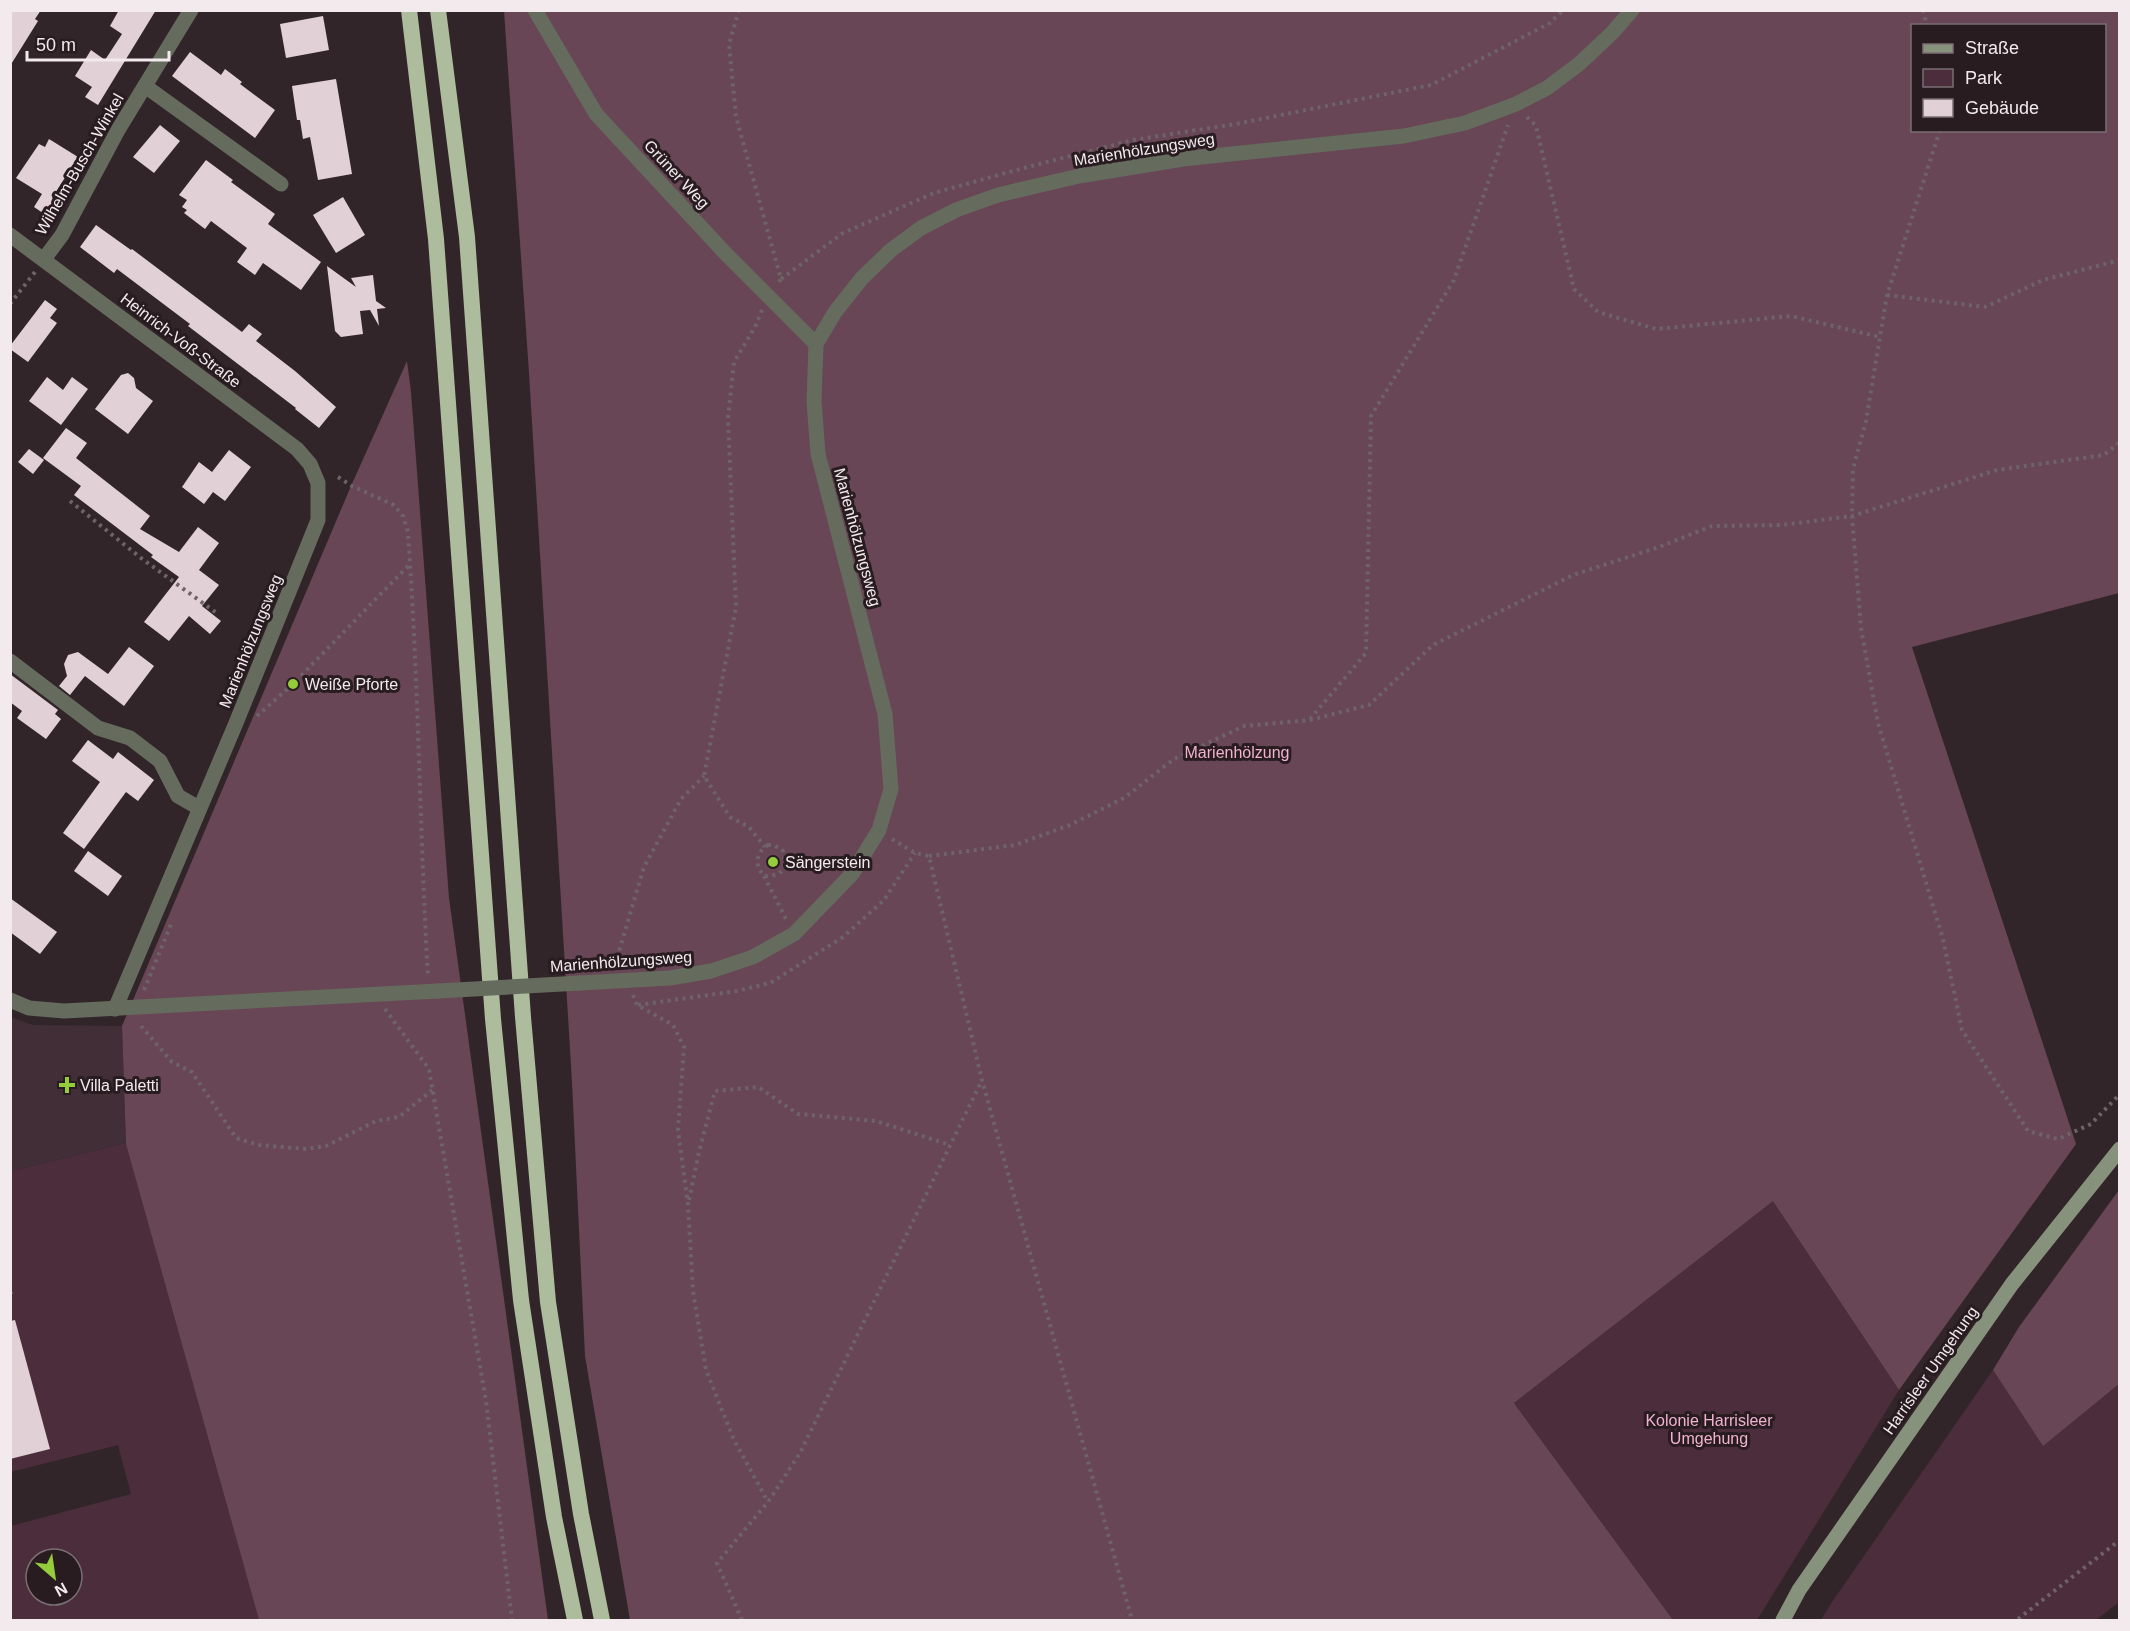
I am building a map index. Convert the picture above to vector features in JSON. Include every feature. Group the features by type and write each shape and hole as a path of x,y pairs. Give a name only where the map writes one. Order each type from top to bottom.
{"highway":[{"path":"409,10 436,239 493,1019 521,1300 554,1517 575,1620"},
{"path":"438,10 467,237 523,1017 548,1302 580,1514 602,1620"}],"main road":[{"name":"Harrisleer Umgehung","path":"1783,1620 1799,1590 2012,1284 2120,1149"}],"street":[{"name":"Wilhelm-Busch-Winkel","path":"44,259 62,235 118,130 191,10"},
{"name":"Grüner Weg","path":"535,10 596,114 767,296 816,344"},
{"name":"Marienhölzungsweg","path":"10,1000 28,1008 64,1011 670,978 711,971 753,957 794,934 852,874 879,830 891,789 885,714 818,454 814,401 816,344 835,312 862,278 891,250 921,228 956,210 998,195 1079,176 1183,159 1404,136 1465,123 1516,104 1547,88 1579,64 1612,33 1632,10"},
{"name":"Wilhelm-Busch-Winkel","path":"145,86 281,184"},
{"name":"Heinrich-Voß-Straße","path":"10,235 297,449 310,464 318,483"},
{"name":"Marienhölzungsweg","path":"115,1009 236,723 318,520 318,483"},
{"path":"10,661 98,728 130,738 160,761 178,796 199,808"}],"path":[{"path":"739,10 729,44 736,117 781,279"},
{"path":"768,1502 734,1440 706,1370 693,1290 688,1205 678,1130 684,1047 673,1025 637,1005 622,981 616,958 644,867 681,799 704,776 736,607 728,418 734,362 755,327 767,296 781,279 843,233 934,193 1133,140 1236,124 1431,85 1550,23 1563,10"},
{"path":"1310,720 1366,653 1371,416 1454,280 1516,104 1536,126 1574,289 1598,312 1656,329 1791,316 1880,337"},
{"path":"1939,132 1887,295 1866,421 1853,469 1852,516 1862,628 1878,723 1943,939 1962,1030 2028,1131 2058,1139 2091,1124 2120,1094"},
{"path":"10,304 44,259"},
{"path":"1887,295 1985,307 2043,280 2120,260"},
{"path":"879,830 915,853 929,856 1015,845 1070,825 1124,798 1174,759 1244,726 1310,720 1369,705 1433,645 1574,574 1712,526 1782,525 1852,516 1997,470 2104,455 2120,442"},
{"path":"338,477 351,486 394,506 403,516 408,532 418,677 422,857 434,991"},
{"path":"70,501 141,558 218,614"},
{"path":"236,723 256,717 293,684 410,564"},
{"path":"704,776 730,817 749,827 765,847"},
{"path":"764,876 776,875 783,870 785,865 783,851 774,845 765,847 757,863 794,934"},
{"path":"929,856 982,1080 1132,1620"},
{"path":"374,994 429,1069 486,1401 512,1620"},
{"path":"141,1026 172,1062 192,1072 236,1138 258,1145 306,1149 326,1146 376,1121 399,1117 432,1090"},
{"path":"742,1620 717,1563 768,1502 800,1454 982,1080"},
{"path":"688,1205 715,1091 758,1087 798,1114 876,1121 950,1145"},
{"path":"2018,1619 2119,1542"}],"shaded area":[{"name":"Villa Paletti","path":"10,1017 33,1025 122,1026 126,1143 11,1171"}],"green space":[{"name":"Marienhölzung","path":"504,11 2119,11 2119,593 1912,647 2076,1144 1899,1390 1773,1201 1514,1403 1673,1620 630,1620 585,1356 572,1082 529,373"},
{"path":"407,361 449,898 548,1620 259,1620 126,1144 122,1026 351,486"},
{"path":"126,1143 259,1620 11,1620 11,1526 131,1494 118,1445 11,1472 11,1171"},
{"path":"2119,1190 2119,1384 2043,1446 1993,1370 2019,1327"},
{"name":"Kolonie Harrisleer Umgehung","path":"1773,1200 1899,1390 1757,1620 1673,1620 1514,1403"},
{"path":"1993,1370 2043,1445 2119,1384 2119,1602 2096,1620 1821,1620 1832,1602"}],"building":[{"path":"10,10 41,10 35,19 38,21 10,66"},
{"path":"119,10 156,10 98,105 85,97 92,87 75,76 91,50 105,60 122,34 110,26"},
{"path":"323,16 329,50 286,58 280,24"},
{"path":"190,52 221,75 225,69 242,82 240,84 275,110 255,138 172,76"},
{"path":"336,79 352,174 318,180 310,137 303,139 300,120 297,120 292,86"},
{"path":"160,125 180,141 154,173 133,157"},
{"path":"49,139 78,157 52,198 58,203 49,217 34,207 42,194 16,178 39,144 45,147"},
{"path":"206,160 233,180 231,182 275,214 268,224 321,262 301,290 263,263 255,275 237,262 247,248 211,221 205,229 184,213 187,210 182,207 187,200 179,195"},
{"path":"343,197 365,235 336,253 313,215"},
{"path":"96,225 132,249 242,332 249,324 262,334 256,341 336,407 319,428 188,326 190,324 117,269 114,273 80,247"},
{"path":"327,266 356,287 351,278 373,275 376,301 386,308 377,309 379,326 370,310 360,311 363,334 341,337 335,331"},
{"path":"45,300 57,309 50,318 57,323 28,362 10,349 10,346"},
{"path":"128,373 134,378 136,388 153,401 128,434 95,409 121,375"},
{"path":"47,377 63,390 72,377 88,389 61,425 29,401"},
{"path":"66,428 87,443 76,458 150,516 140,529 179,552 198,527 219,543 199,570 219,585 202,606 221,621 210,634 189,616 169,641 144,622 179,577 74,495 81,486 43,458"},
{"path":"29,449 44,460 33,474 18,462"},
{"path":"229,450 251,467 225,501 213,492 204,504 182,487 199,462 212,472"},
{"path":"129,647 154,666 124,706 85,676 70,695 59,686 67,676 64,664 68,655 78,652 108,674"},
{"path":"10,674 58,710 55,714 61,719 46,739 17,718 22,711 10,702"},
{"path":"88,740 113,759 118,752 154,780 138,801 126,792 84,849 63,833 100,782 72,761"},
{"path":"88,851 122,876 108,896 74,871"},
{"path":"10,898 57,932 40,954 10,932"},
{"path":"15,1320 50,1449 10,1459 10,1321"}],"place":[{"name":"Weiße Pforte","path":"293,684"},
{"name":"Sängerstein","path":"773,862"},
{"name":"Villa Paletti","path":"67,1085"}]}
